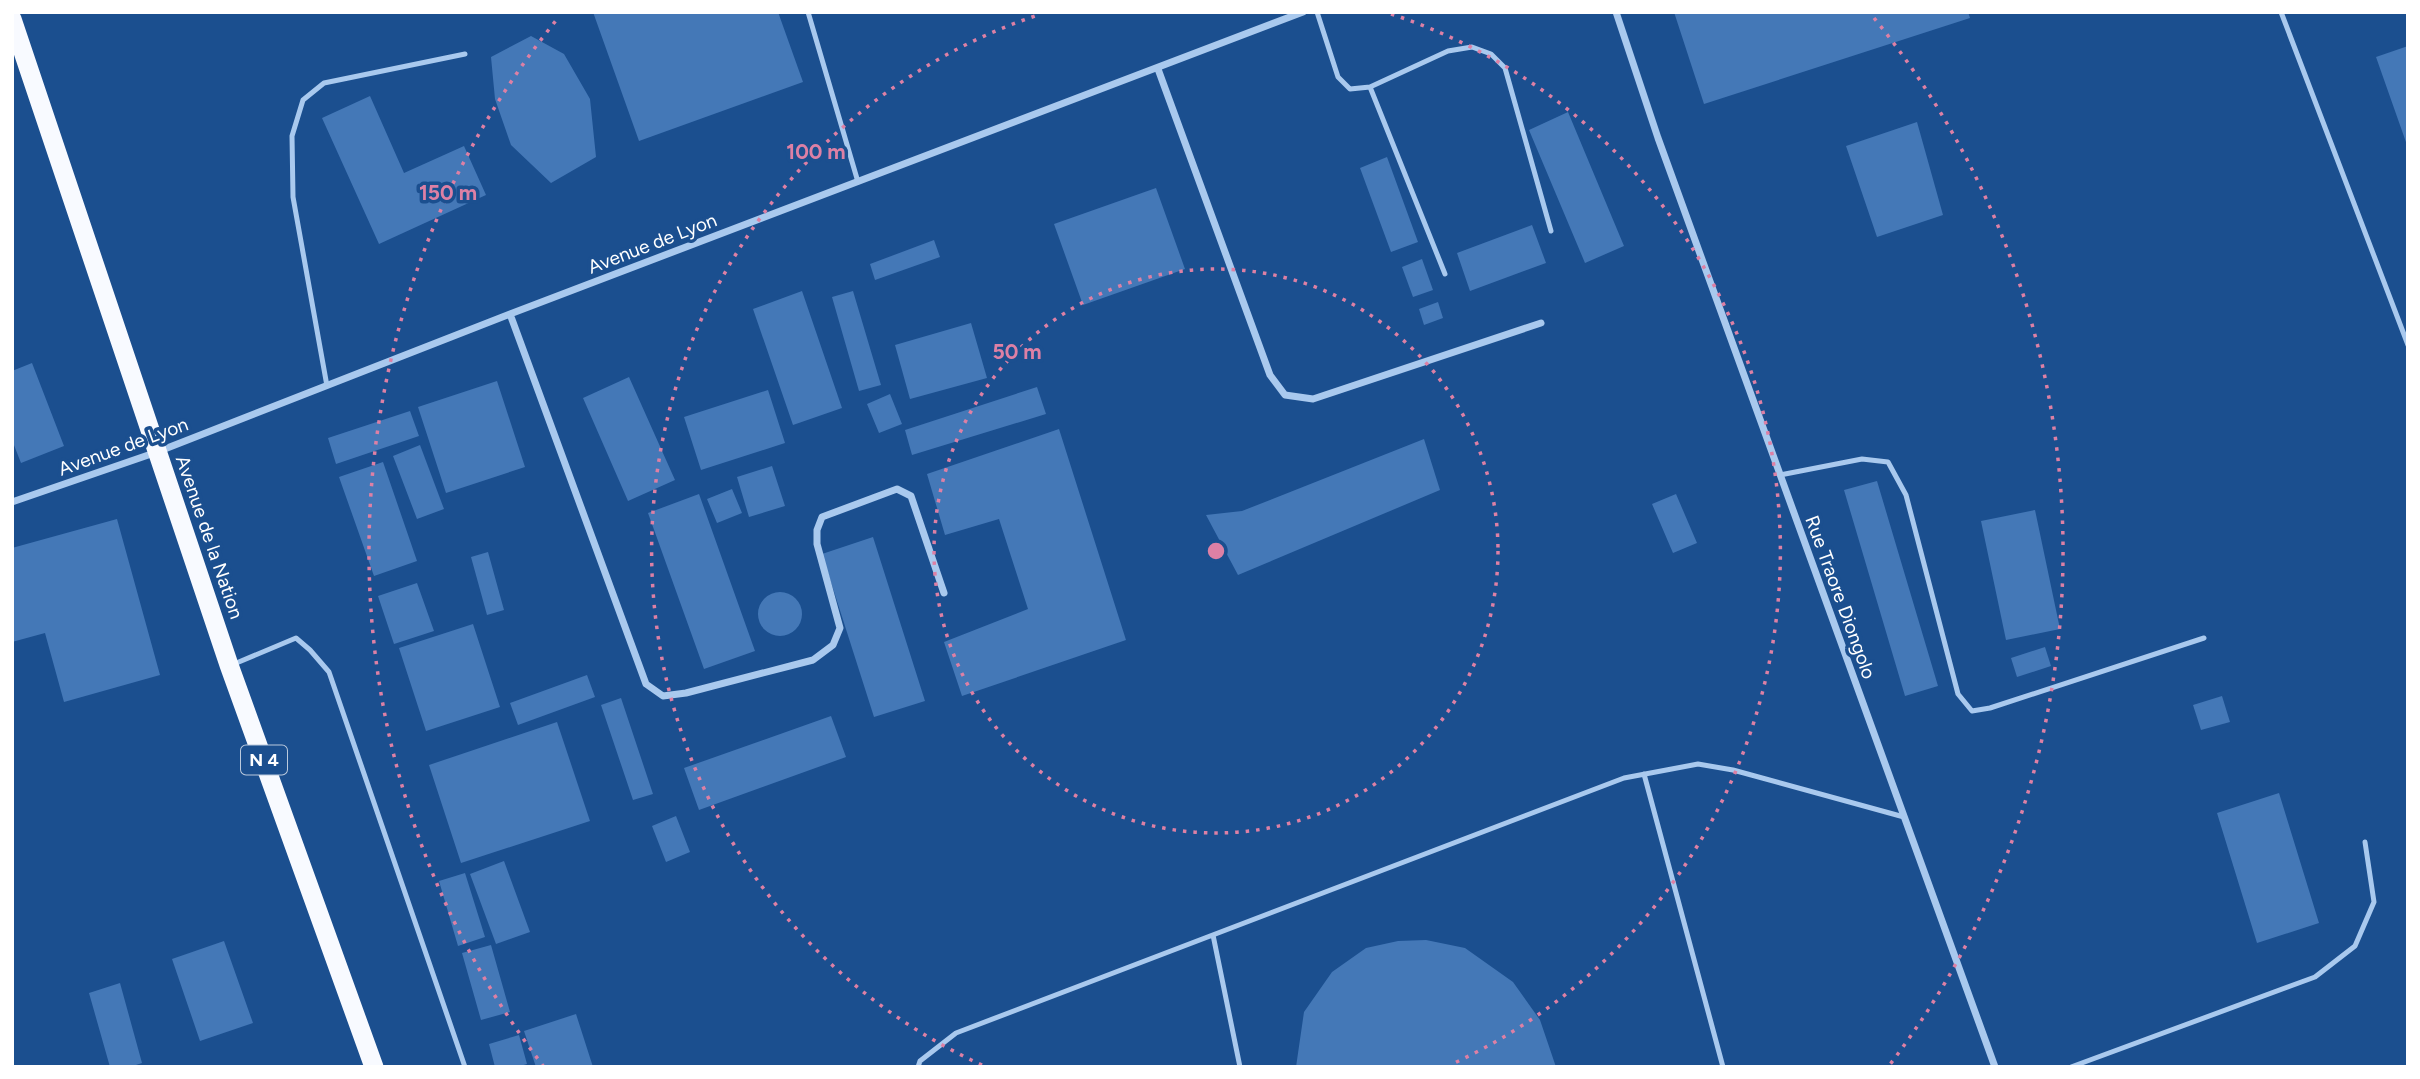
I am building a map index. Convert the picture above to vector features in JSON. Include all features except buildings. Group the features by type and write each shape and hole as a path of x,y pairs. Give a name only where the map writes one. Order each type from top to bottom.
{"highway":[{"name":"Avenue de la Nation","path":"12,19 229,666 374,1067"}],"street":[{"name":"Avenue de Lyon","path":"12,502 157,452 510,314 1303,12"},
{"name":"Rue Traore Diongolo","path":"1616,12 1658,138 1994,1067"},
{"path":"1157,69 1270,375 1285,395 1313,399 1541,323"},
{"path":"510,314 646,684 663,696 686,694 813,660 833,645 839,628 817,544 817,530 822,517 897,489 911,496 944,593"}],"lane":[{"path":"808,12 858,182"},
{"path":"1317,12 1338,77 1350,89 1370,87 1448,51 1472,47 1491,54 1505,68 1551,232"},
{"path":"2281,12 2408,345"},
{"path":"327,386 293,197 292,136 303,100 324,83 465,54"},
{"path":"1370,87 1445,274"},
{"path":"1780,475 1862,459 1888,462 1906,495 1958,694 1972,711 1990,708 2204,638"},
{"path":"229,666 296,638 329,672 465,1067"},
{"path":"918,1067 920,1061 956,1033 1624,778 1698,764 1733,770 1904,817"},
{"path":"1644,774 1723,1067"},
{"path":"2071,1067 2315,977 2355,946 2374,902 2365,842"},
{"path":"1213,935 1240,1067"}]}
